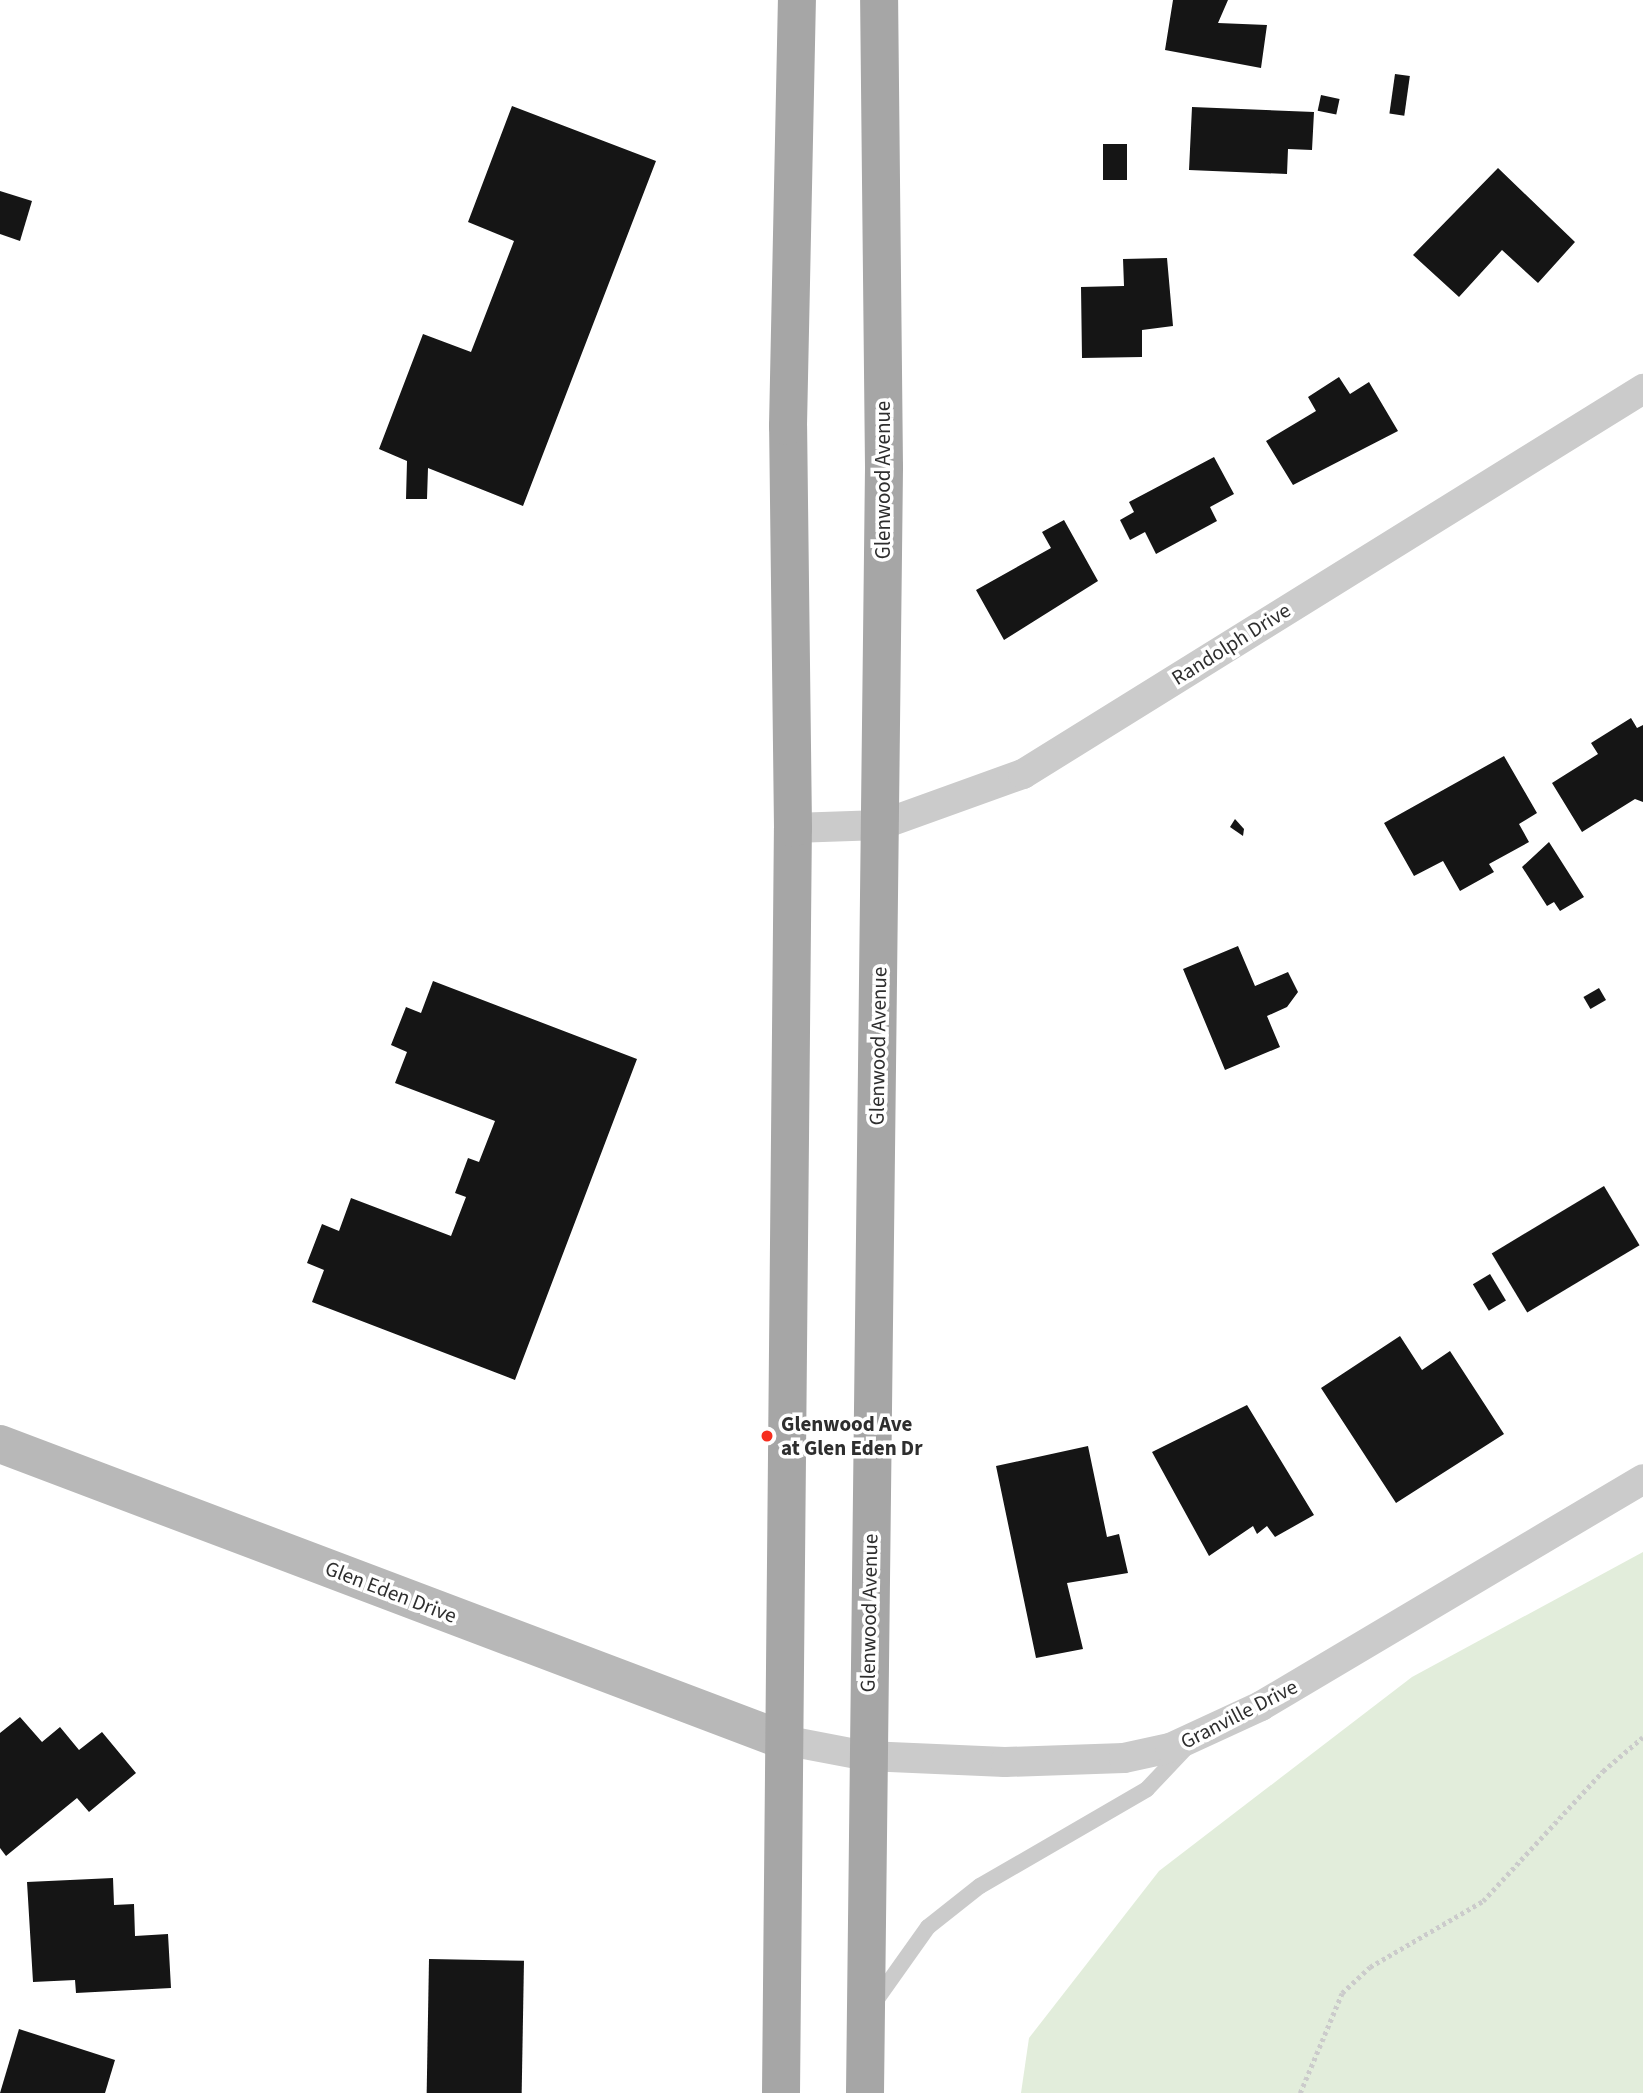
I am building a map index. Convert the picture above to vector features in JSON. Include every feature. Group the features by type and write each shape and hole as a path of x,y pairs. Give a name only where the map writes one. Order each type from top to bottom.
{"main road":[{"path":"781,2093 793,828 788,426 797,0"},
{"name":"Glenwood Avenue","path":"865,2093 867,1756 881,825 880,0"},
{"name":"Glen Eden Drive","path":"0,1444 783,1740"}],"street":[{"name":"Randolph Drive","path":"793,828 881,825 1023,774 1643,389"},
{"name":"Granville Drive","path":"783,1740 867,1756 1124,1758 1193,1740 1643,1479"}],"lane":[{"path":"866,2017 928,1927 980,1886 1147,1789 1193,1740"}],"path":[{"path":"1300,2093 1342,1993 1370,1967 1483,1901 1603,1771 1643,1737"}],"green space":[{"path":"1643,1552 1643,2093 1021,2093 1029,2038 1159,1871 1412,1677"}],"building":[{"path":"1173,0 1228,0 1218,23 1267,25 1261,68 1165,50"},
{"path":"1395,74 1410,76 1404,116 1389,114"},
{"path":"1321,95 1340,99 1336,115 1318,111"},
{"path":"512,106 656,161 523,506 428,468 427,499 406,499 407,461 379,449 423,334 471,352 514,241 468,222"},
{"path":"1192,107 1314,112 1312,150 1288,149 1287,174 1189,170"},
{"path":"1103,144 1127,144 1127,180 1103,180"},
{"path":"1498,168 1575,242 1538,283 1502,250 1459,297 1413,255"},
{"path":"0,191 32,201 20,241 0,234"},
{"path":"1167,258 1173,326 1142,330 1142,357 1082,358 1081,287 1124,286 1123,259"},
{"path":"1339,377 1350,394 1369,382 1398,431 1293,485 1266,441 1316,411 1308,397"},
{"path":"1214,457 1234,494 1210,507 1217,521 1156,554 1145,532 1130,540 1120,520 1134,512 1129,502"},
{"path":"1064,520 1098,581 1004,640 976,590 1051,548 1042,532"},
{"path":"1631,718 1637,728 1643,725 1643,802 1635,799 1582,832 1552,783 1598,754 1591,743"},
{"path":"1504,756 1537,813 1519,824 1529,842 1489,864 1494,872 1460,891 1443,861 1414,876 1384,823"},
{"path":"1235,819 1244,829 1243,836 1230,827"},
{"path":"1549,842 1584,897 1560,911 1554,902 1547,906 1522,867"},
{"path":"1238,946 1255,986 1288,972 1298,992 1287,1007 1267,1016 1280,1047 1225,1070 1183,969"},
{"path":"433,981 637,1059 515,1380 312,1302 324,1270 307,1263 322,1224 339,1231 351,1198 451,1236 466,1197 455,1193 468,1158 479,1162 495,1121 395,1083 407,1052 391,1045 406,1007 421,1013"},
{"path":"1599,988 1606,1000 1590,1009 1583,997"},
{"path":"1604,1186 1640,1245 1527,1313 1492,1253"},
{"path":"1490,1274 1506,1301 1489,1311 1473,1284"},
{"path":"1400,1336 1422,1370 1450,1351 1504,1434 1396,1503 1321,1388"},
{"path":"1247,1405 1314,1515 1275,1537 1267,1526 1257,1534 1253,1526 1209,1556 1152,1452"},
{"path":"1088,1446 1107,1537 1119,1534 1128,1573 1067,1583 1083,1649 1036,1658 996,1466"},
{"path":"20,1717 42,1742 60,1727 79,1750 102,1732 136,1773 89,1812 77,1798 6,1856 0,1848 0,1733"},
{"path":"113,1878 114,1905 134,1904 135,1936 168,1934 171,1988 76,1993 75,1980 33,1982 27,1882"},
{"path":"429,1959 524,1961 522,2093 427,2093"},
{"path":"19,2029 115,2060 105,2093 0,2093"}],"place":[{"name":"Glenwood Ave at Glen Eden Dr","path":"767,1436"}]}
